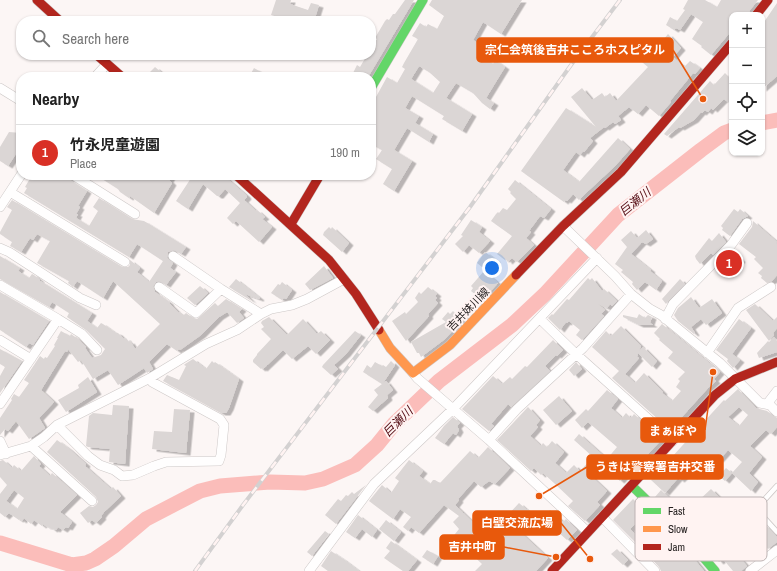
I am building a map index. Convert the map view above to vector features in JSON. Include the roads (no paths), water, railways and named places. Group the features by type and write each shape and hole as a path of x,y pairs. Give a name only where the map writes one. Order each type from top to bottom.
{"main road":[{"path":"37,0 55,16"},
{"path":"376,80 423,0"},
{"path":"758,12 768,0"},
{"name":"吉井妹川線","path":"415,376 450,345 621,172 729,46"},
{"path":"103,60 116,72"},
{"path":"242,180 329,260 356,294 390,348 415,376"},
{"path":"291,224 317,180"},
{"path":"552,571 715,395 736,379 777,362"},
{"path":"632,486 643,497"},
{"path":"706,561 715,571"}],"street":[{"path":"100,72 107,64"},
{"path":"0,88 16,98"},
{"path":"0,207 18,180"},
{"path":"81,180 134,214"},
{"path":"10,192 125,262"},
{"path":"665,319 673,304 731,245 747,223"},
{"path":"565,227 631,294 720,363 760,403 770,405 777,412"},
{"path":"0,248 9,252 80,298 96,305"},
{"path":"173,256 261,314"},
{"path":"309,571 374,484 540,319 596,257"},
{"path":"0,441 3,454 31,446 57,425 150,378 206,344 237,330 261,314 271,309 292,305 307,299 344,279"},
{"path":"0,285 82,334 97,350"},
{"path":"159,287 196,313 221,289"},
{"path":"707,353 738,308 771,287"},
{"path":"489,440 517,408 576,354 631,294"},
{"path":"1,400 58,319"},
{"path":"540,319 576,354 673,441"},
{"path":"0,340 31,359"},
{"path":"415,376 450,408 489,440 588,532"},
{"path":"57,425 88,456 100,465 114,470 122,476 134,475 166,462 219,461 224,425 220,419 152,382 150,378"},
{"path":"767,404 777,391"},
{"path":"31,446 92,501"},
{"path":"602,517 635,551"},
{"path":"767,558 777,550"},
{"path":"645,561 655,571"},
{"path":"750,571 763,561"}],"lane":[{"path":"766,497 777,486"},
{"path":"767,521 777,532"}],"waterway":[{"name":"巨瀬川","path":"765,122 777,120"},
{"name":"巨瀬川","path":"0,543 72,565 86,563 95,559 114,546 146,519 200,491 220,486 270,482 305,483 323,479 355,465 377,445 394,424 439,381 512,325 545,294 618,215 701,150 724,133 729,131"}],"railway":[{"path":"195,571 243,505 470,207 571,65 620,0"}],"place":[{"name":"宗仁会筑後吉井こころホスピタル","path":"703,99"},
{"name":"竹永児童遊園","path":"729,263"},
{"name":"まぁぼや","path":"713,372"},
{"name":"うきは警察署吉井交番","path":"539,496"},
{"name":"吉井中町","path":"556,557"},
{"name":"白壁交流広場","path":"590,559"}]}
